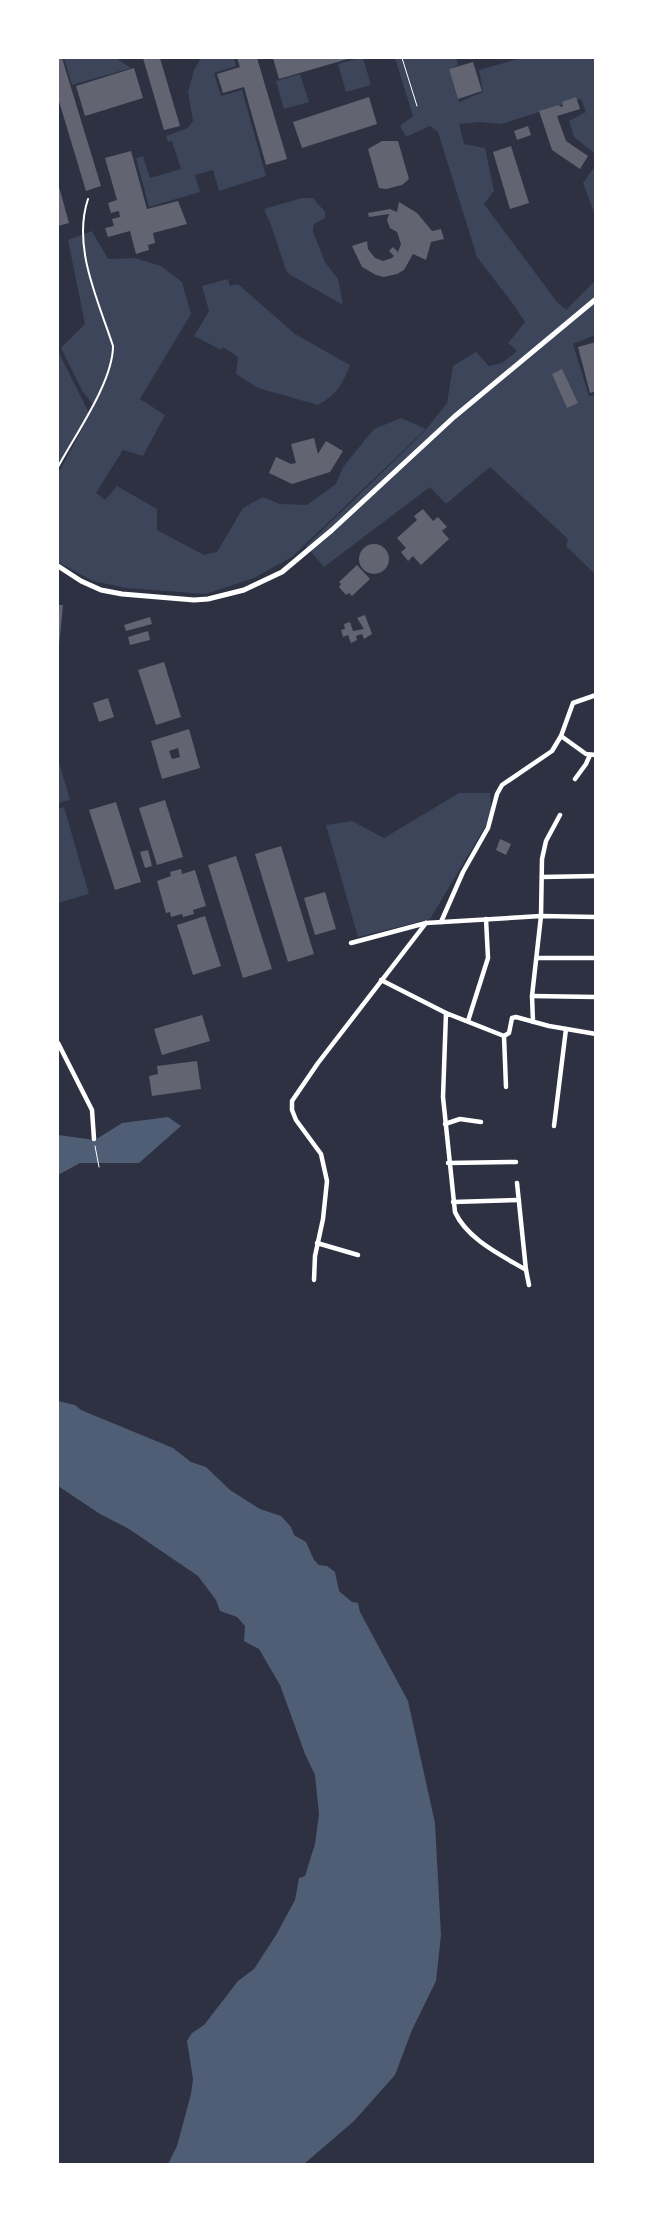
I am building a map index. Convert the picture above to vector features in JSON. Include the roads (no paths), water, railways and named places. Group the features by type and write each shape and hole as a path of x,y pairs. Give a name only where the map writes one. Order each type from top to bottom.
{"street":[{"path":"58,566 81,581 101,590 122,594 194,600 208,599 244,590 282,572 332,530 454,417 596,299"},
{"path":"441,922 463,872 488,828 497,794 502,785 552,751 561,736 573,703 596,695"},
{"path":"561,736 593,755 575,778"},
{"path":"533,1022 532,996 541,916 544,847 560,815"},
{"path":"542,877 596,876"},
{"path":"351,943 426,923 541,916 596,917"},
{"path":"468,1022 488,958 486,919"},
{"path":"314,1280 317,1243 323,1219 327,1181 321,1154 296,1120 292,1110 292,1101 318,1063 426,923"},
{"path":"537,958 596,958"},
{"path":"381,980 446,1013 504,1036"},
{"path":"532,996 596,997"},
{"path":"446,1013 443,1097 448,1163 453,1202 458,1219 490,1249 526,1270"},
{"path":"504,1036 509,1033 513,1017 596,1034"},
{"path":"554,1126 566,1029"},
{"path":"504,1036 506,1086"},
{"path":"58,1043 92,1110 94,1139"},
{"path":"445,1124 460,1119 481,1122"},
{"path":"448,1163 516,1162"},
{"path":"517,1183 529,1285"},
{"path":"453,1202 519,1200"},
{"path":"317,1243 358,1255"}],"lane":[{"path":"58,467 108,373 113,356 113,346 92,282 84,246 82,226 88,199"}]}
